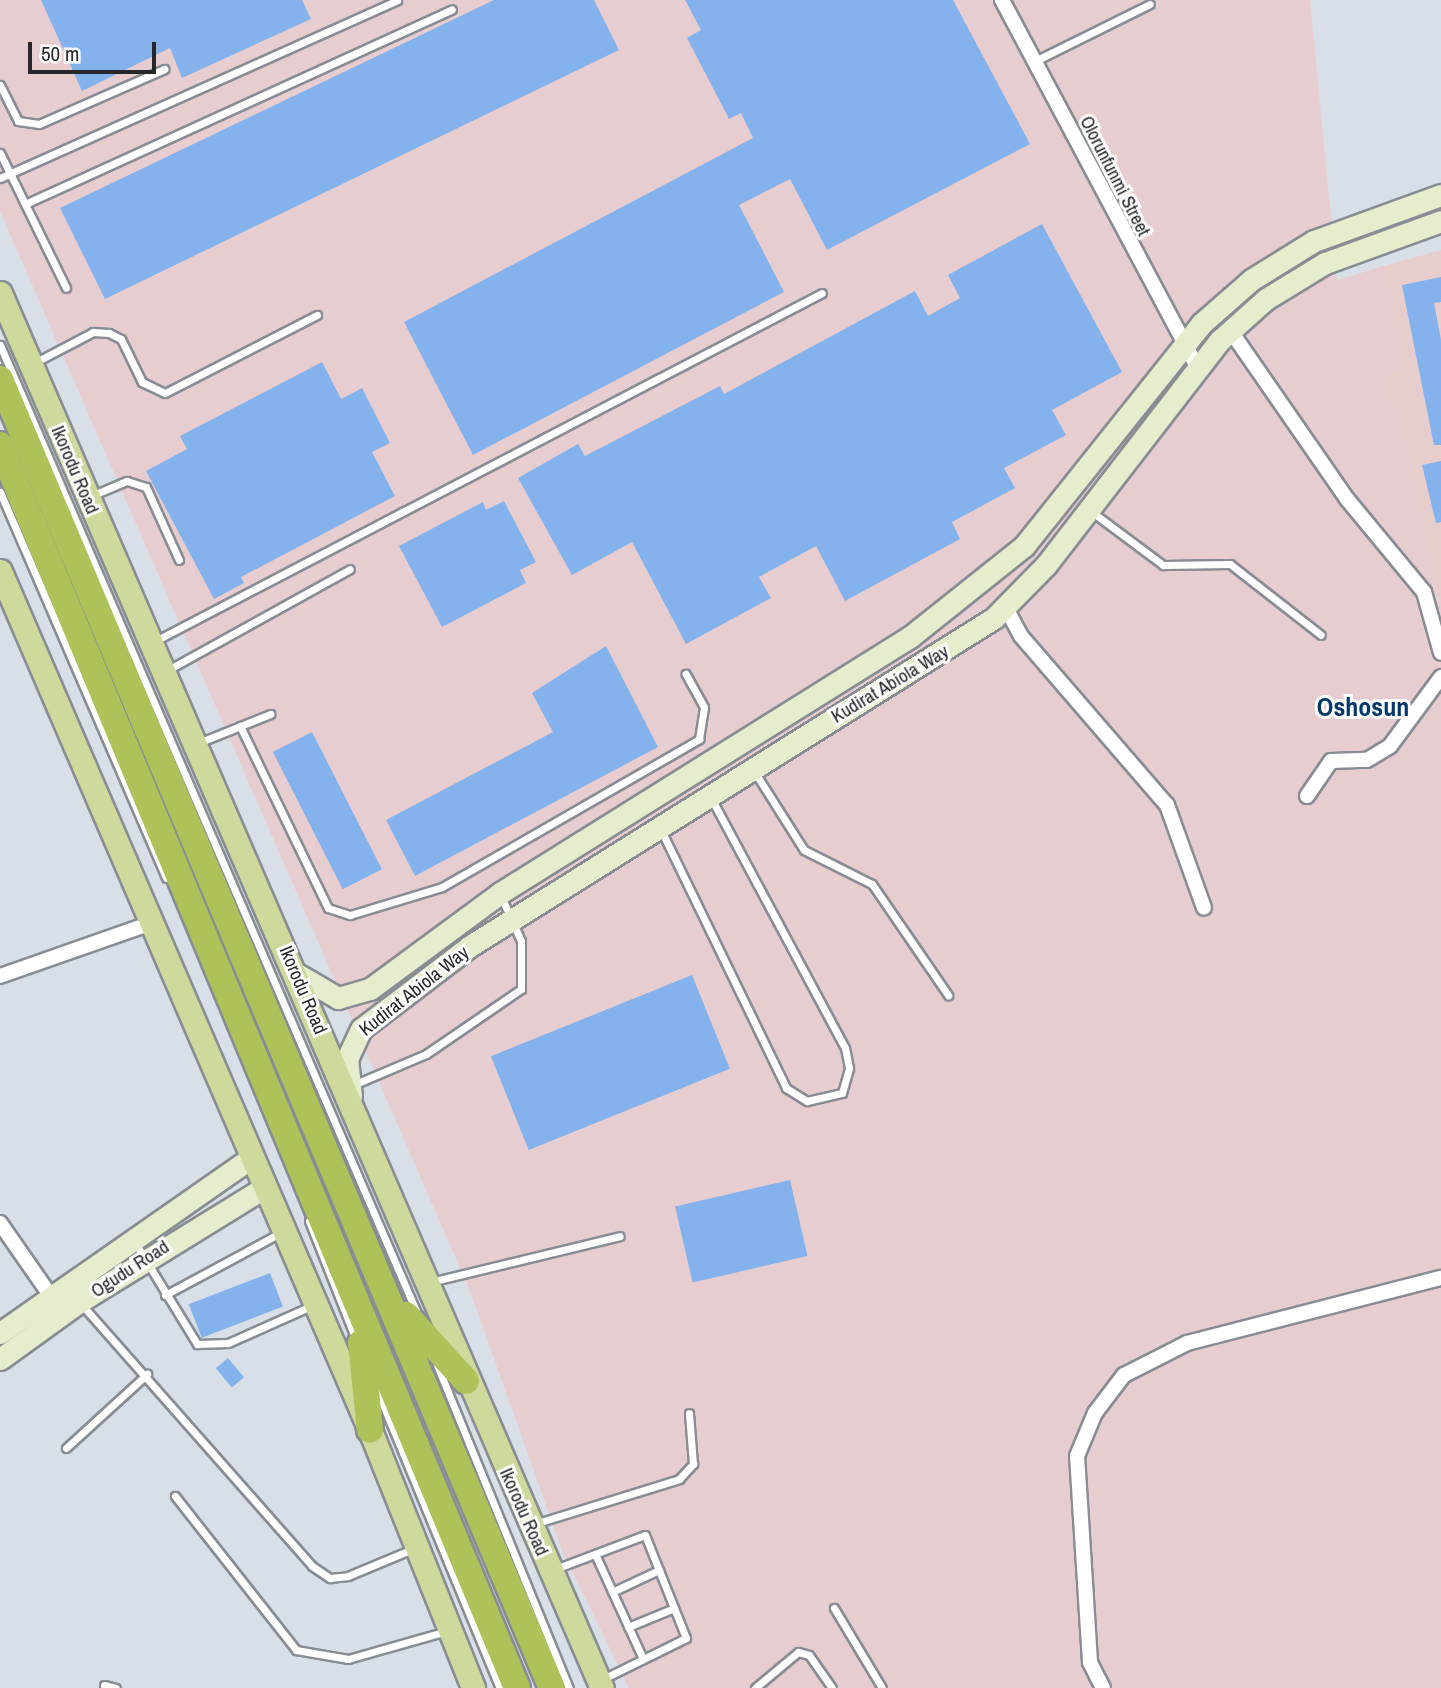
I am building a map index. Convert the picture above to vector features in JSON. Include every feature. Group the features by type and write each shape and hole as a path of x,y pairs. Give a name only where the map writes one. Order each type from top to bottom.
{"highway":[{"name":"Ikorodu Road","path":"0,379 394,1302 552,1688"},
{"path":"0,445 358,1317 517,1688"},
{"path":"394,1302 466,1381"},
{"path":"358,1317 370,1430"}],"main road":[{"name":"Kudirat Abiola Way","path":"297,974 327,995 351,998 500,893 910,637 984,582 1070,496 1182,347 1251,280 1314,242 1441,195"},
{"name":"Kudirat Abiola Way","path":"359,1128 349,1087 346,1059 361,1028 514,916 752,767 927,663 1006,606 1090,510 1197,367 1230,330 1325,263 1441,221"},
{"name":"Ikorodu Road","path":"0,293 149,644 297,974 466,1381 600,1685"},
{"path":"1,576 370,1430 473,1688"},
{"name":"Ogudu Road","path":"0,1333 132,1237 252,1157"},
{"name":"Ogudu Road","path":"0,1359 144,1259 265,1187"}],"street":[{"name":"Olorunfunmi Street","path":"1002,0 1182,347 1197,367"},
{"path":"1230,330 1354,508 1424,592 1441,653"},
{"path":"1006,606 1021,636 1167,805 1204,908"},
{"path":"1307,796 1331,761 1367,760 1390,746 1441,677"},
{"path":"0,976 152,923"},
{"path":"0,1223 50,1295"},
{"path":"1103,1688 1090,1662 1077,1456 1095,1413 1124,1375 1187,1343 1441,1278"}],"lane":[{"path":"0,178 397,0"},
{"path":"1034,62 1150,4"},
{"path":"25,204 452,9"},
{"path":"0,85 18,121 39,124 164,69"},
{"path":"0,153 66,288"},
{"path":"149,644 822,293"},
{"path":"30,365 93,332 109,333 121,338 142,382 165,393 317,315"},
{"path":"0,345 428,1339 569,1688"},
{"path":"87,497 127,481 146,488 179,560"},
{"path":"0,492 171,889"},
{"path":"1090,510 1163,565 1230,564 1321,635"},
{"path":"162,672 350,569"},
{"path":"240,726 328,908 350,915 442,887 699,739 706,725 704,707 686,674"},
{"path":"194,744 270,713"},
{"path":"752,767 804,850 872,884 947,995"},
{"path":"659,825 786,1088 807,1101 842,1093 849,1068 845,1048 709,794"},
{"path":"349,1087 426,1054 521,989 525,965 514,916 500,893"},
{"path":"176,900 297,1190"},
{"path":"307,1216 500,1688"},
{"path":"165,1295 284,1231"},
{"path":"425,1283 620,1236"},
{"path":"132,1237 192,1341 210,1347 315,1304"},
{"path":"79,1302 147,1374 312,1566 330,1578 348,1576 416,1548"},
{"path":"66,1448 147,1374"},
{"path":"530,1525 679,1479 692,1464 690,1413"},
{"path":"176,1496 296,1650 348,1659 448,1631"},
{"path":"550,1571 645,1535 686,1638 643,1659 600,1685"},
{"path":"595,1554 643,1659"},
{"path":"612,1592 659,1570"},
{"path":"628,1627 674,1608"},
{"path":"834,1608 882,1688"},
{"path":"755,1688 798,1652 809,1655 832,1688"},
{"path":"104,1685 116,1688"}],"shaded area":[{"path":"0,0 1310,0 1337,280 1384,266 1406,365 1381,383 1401,415 1441,609 1441,1688 629,1688 563,1553 470,1291 0,211"},
{"path":"1441,250 1441,609 1401,415 1380,382 1406,365 1384,266"}],"building":[{"path":"41,0 302,0 311,19 182,78 170,48 82,91"},
{"path":"494,0 594,0 619,50 105,299 60,208"},
{"path":"685,0 953,0 1030,144 827,250 790,179 739,205 784,292 473,455 404,322 753,138 741,113 729,119 687,38 701,30"},
{"path":"1042,224 1122,372 1052,410 1066,435 1004,468 1015,488 952,522 960,539 845,601 816,546 759,577 771,598 686,644 632,542 572,575 518,478 578,444 585,456 720,386 724,394 915,291 928,316 960,298 948,275"},
{"path":"1441,277 1441,302 1434,303 1441,340 1441,445 1434,445 1402,285"},
{"path":"322,362 341,399 362,388 390,443 372,452 395,496 241,577 244,583 214,599 146,471 187,449 180,436"},
{"path":"1441,461 1441,522 1436,523 1422,465"},
{"path":"504,501 536,562 520,570 526,583 442,627 399,546 483,502 486,510"},
{"path":"606,646 658,747 415,876 386,820 553,732 532,693"},
{"path":"312,732 382,869 343,889 273,752"},
{"path":"692,975 730,1069 529,1150 491,1056"},
{"path":"790,1180 808,1256 693,1283 675,1207"},
{"path":"270,1273 283,1307 202,1338 189,1304"},
{"path":"228,1358 244,1377 232,1387 216,1368"}],"district":[{"name":"Oshosun","path":"1363,707"}]}
